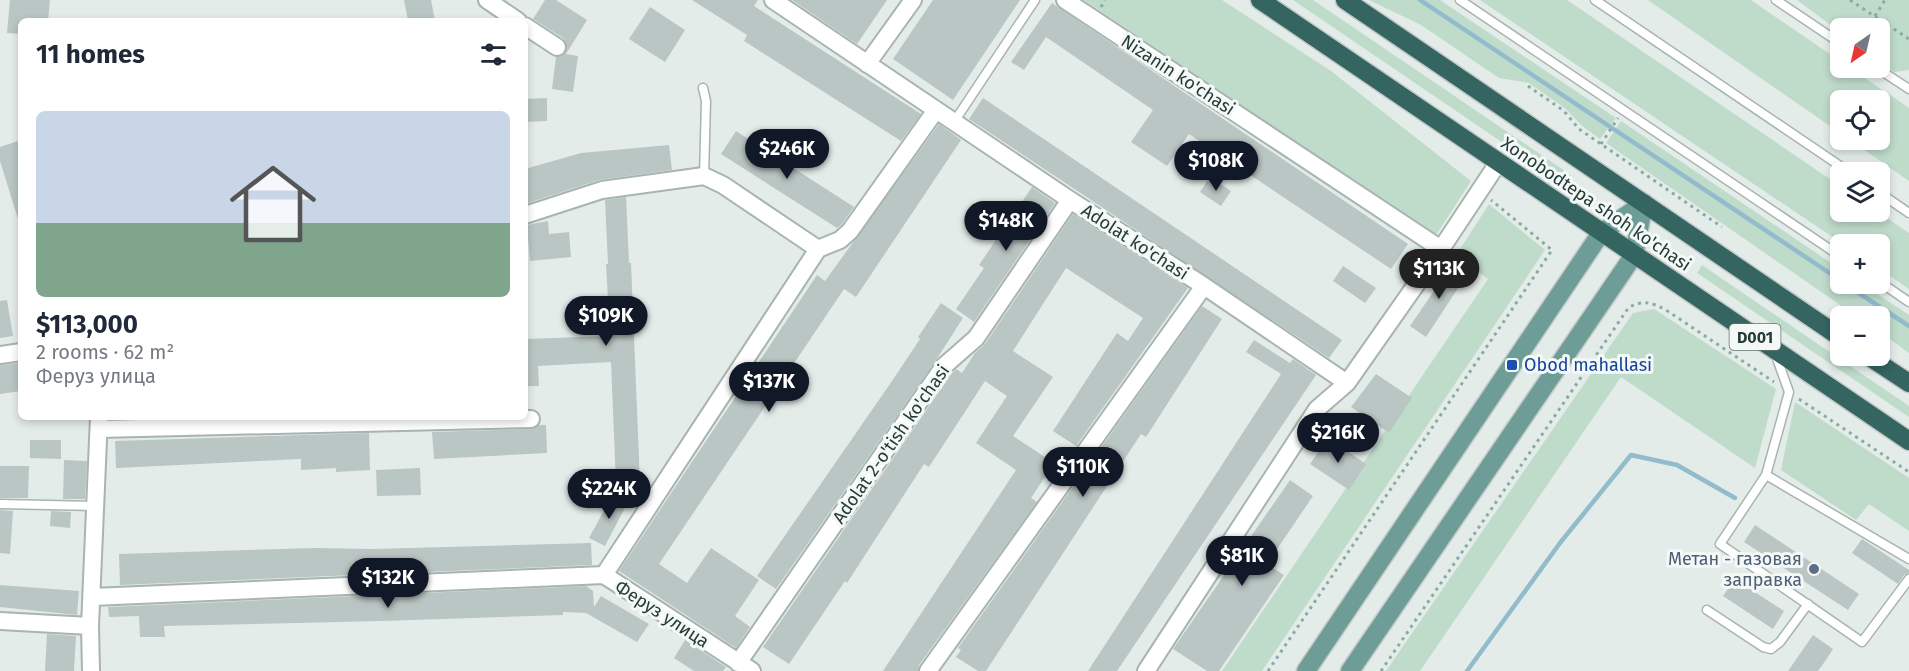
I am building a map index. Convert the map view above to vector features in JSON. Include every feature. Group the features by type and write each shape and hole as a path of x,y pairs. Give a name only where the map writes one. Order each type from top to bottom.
{"highway":[{"name":"Xonobodtepa shoh ko'chasi","path":"1260,0 1909,441"},
{"name":"Xonobodtepa shoh ko'chasi","path":"1345,0 1830,330"},
{"path":"1883,366 1909,383"}],"main road":[{"path":"1306,671 1600,233 1644,203"},
{"path":"1350,671 1634,255 1644,203"}],"street":[{"path":"487,0 500,15"},
{"name":"Adolat ko'chasi","path":"773,0 1347,383"},
{"path":"867,64 913,0"},
{"name":"Nizanin ko'chasi","path":"1065,0 1441,249"},
{"path":"528,28 556,47"},
{"path":"92,597 604,575 818,249 840,240 850,231 936,110"},
{"path":"1146,671 1317,409 1347,383 1498,163"},
{"path":"528,213 602,190 704,176 723,185 818,249"},
{"name":"Adolat 2-o'tish ko'chasi","path":"745,667 944,366 976,338 1070,200"},
{"path":"928,671 1204,286"},
{"path":"0,355 18,352"},
{"path":"91,671 90,626 99,423 423,420"},
{"name":"Феруз улица","path":"604,575 745,667"},
{"path":"0,621 90,626"}],"lane":[{"path":"954,122 1035,0"},
{"path":"1460,0 1830,249"},
{"path":"1595,0 1834,162"},
{"path":"1776,0 1830,36"},
{"path":"1890,77 1909,89"},
{"path":"703,88 706,101 704,176"},
{"path":"1890,200 1909,213"},
{"path":"1890,289 1909,302"},
{"path":"1774,350 1789,392 1766,475 1720,544 1862,642 1909,579"},
{"path":"1766,475 1909,559"},
{"path":"0,504 96,506"},
{"path":"1707,610 1763,647 1772,649 1780,642 1808,604"}],"path":[{"path":"1851,0 1909,39"},
{"path":"1875,16 1885,0"},
{"path":"1528,86 1564,111 1579,129 1722,226"},
{"path":"1601,144 1617,121"},
{"path":"1268,671 1552,250 1480,191"},
{"path":"1381,671 1629,307 1637,303 1650,302 1666,310 1909,472"}],"green space":[{"path":"1084,0 1222,0 1331,71 1471,181 1436,235"},
{"path":"1293,0 1313,0 1571,175 1565,185"},
{"path":"1369,0 1440,0 1616,118 1600,139 1581,125 1566,109 1529,83 1499,78 1421,25"},
{"path":"1480,0 1567,0 1830,179 1830,222 1890,222 1890,220 1909,233 1909,289 1890,276 1890,234 1830,235"},
{"path":"1648,0 1751,0 1830,54 1830,78 1865,78 1882,90 1830,90 1830,126"},
{"path":"1797,0 1909,0 1909,70 1894,72 1890,69 1890,18 1830,18 1830,25"},
{"path":"1890,95 1909,108 1909,181 1890,168 1890,162 1882,162 1864,150 1890,150"},
{"path":"1621,121 1830,262 1830,294 1877,294 1909,315 1909,353 1890,339 1890,306 1842,306 1606,143"},
{"path":"1489,204 1545,250 1262,671 1222,671 1488,279 1457,254"},
{"path":"1702,265 1830,352 1830,363 1697,273"},
{"path":"1654,309 1776,389 1755,468 1621,377 1420,671 1386,671 1633,313"},
{"path":"1834,366 1850,366 1909,406 1909,417"},
{"path":"1795,402 1909,478 1909,531 1869,504 1856,520 1781,470"}],"building":[{"path":"10,0 50,0 48,18 18,18 18,34 7,33"},
{"path":"404,0 431,0 434,18 407,18"},
{"path":"545,0 556,0 587,20 566,54 578,56 573,92 552,89 556,57 565,53 567,47 563,38 533,19"},
{"path":"692,0 758,0 754,6 921,114 901,141 744,41 747,35"},
{"path":"792,0 887,0 857,44"},
{"path":"933,0 1020,0 953,100 893,59"},
{"path":"1052,3 1408,244 1391,269 1189,134 1167,166 1131,142 1153,110 1046,37 1024,70 1011,62"},
{"path":"650,7 685,30 665,62 629,39"},
{"path":"547,98 547,121 528,122 528,99"},
{"path":"983,98 1342,340 1329,358 969,119"},
{"path":"939,124 961,140 856,297 844,289 659,564 687,583 711,548 759,580 735,616 750,627 736,648 619,571 817,275 825,281"},
{"path":"736,131 854,207 842,224 837,228 721,154"},
{"path":"18,141 18,219 0,161 0,147"},
{"path":"669,145 672,170 599,180 528,203 528,168 581,153"},
{"path":"1210,177 1231,191 1221,206 1200,192"},
{"path":"1032,187 1055,203 974,322 956,309 984,268 979,265"},
{"path":"626,197 640,483 616,484 611,362 538,366 539,386 528,386 528,339 610,336 605,200"},
{"path":"1073,214 1188,288 1076,446 1053,431 1117,333 1128,341 1143,318 1066,268 1013,351 1053,377 1013,436 1054,463 1031,498 1037,502 919,665 918,671 883,671 1016,470 976,443 1007,396 985,381 929,467 924,464 847,583 845,581 789,664 763,647 952,373 956,369 962,373 975,353 985,344"},
{"path":"548,221 549,234 569,232 571,257 530,261 528,225"},
{"path":"1453,263 1468,273 1426,337 1410,326"},
{"path":"1343,266 1376,288 1365,303 1333,281"},
{"path":"7,300 13,336 0,338 0,301"},
{"path":"941,303 963,318 776,589 757,576 890,384"},
{"path":"1202,306 1222,319 1146,437 1141,434 986,671 978,671 956,657 961,650 958,648"},
{"path":"1254,340 1290,363 1293,359 1316,375 1117,671 1088,671 1281,374 1246,352"},
{"path":"18,363 18,391 0,394 0,365"},
{"path":"1376,374 1412,398 1389,433 1351,407"},
{"path":"539,425 546,425 547,453 434,459 432,432 531,429"},
{"path":"369,433 370,470 336,472 336,468 301,470 301,459 116,468 115,441"},
{"path":"1328,438 1366,464 1349,490 1310,464"},
{"path":"30,440 61,440 61,459 30,458"},
{"path":"64,460 87,461 85,499 63,499"},
{"path":"0,466 29,466 28,498 0,498"},
{"path":"420,468 421,495 377,496 376,470"},
{"path":"1290,480 1313,496 1267,564 1284,575 1219,671 1207,671 1173,649"},
{"path":"613,494 628,502 605,546 589,538"},
{"path":"0,510 13,511 10,554 0,553"},
{"path":"51,511 71,512 70,528 50,526"},
{"path":"1755,525 1859,594 1848,610 1744,542"},
{"path":"1862,539 1909,570 1909,573 1904,575 1898,584 1852,553"},
{"path":"591,543 592,565 120,585 119,554"},
{"path":"1735,579 1784,611 1773,629 1723,596"},
{"path":"0,585 79,591 77,615 0,607"},
{"path":"586,586 593,591 594,607 601,596 649,624 637,642 586,613 563,612 563,615 164,626 165,637 140,637 139,616 109,617 108,607"},
{"path":"47,634 76,636 74,671 45,671"},
{"path":"1813,635 1833,649 1826,660 1818,671 1788,671"},
{"path":"685,640 726,667 723,671 694,671 674,658"}],"waterway":[{"path":"1420,0 1830,273"},
{"path":"1860,294 1909,326"},
{"path":"1467,671 1560,543 1631,455 1677,465 1735,498"}],"place":[{"name":"Obod mahallasi","path":"1512,365"},
{"name":"Метан - газовая заправка","path":"1814,569"}]}
